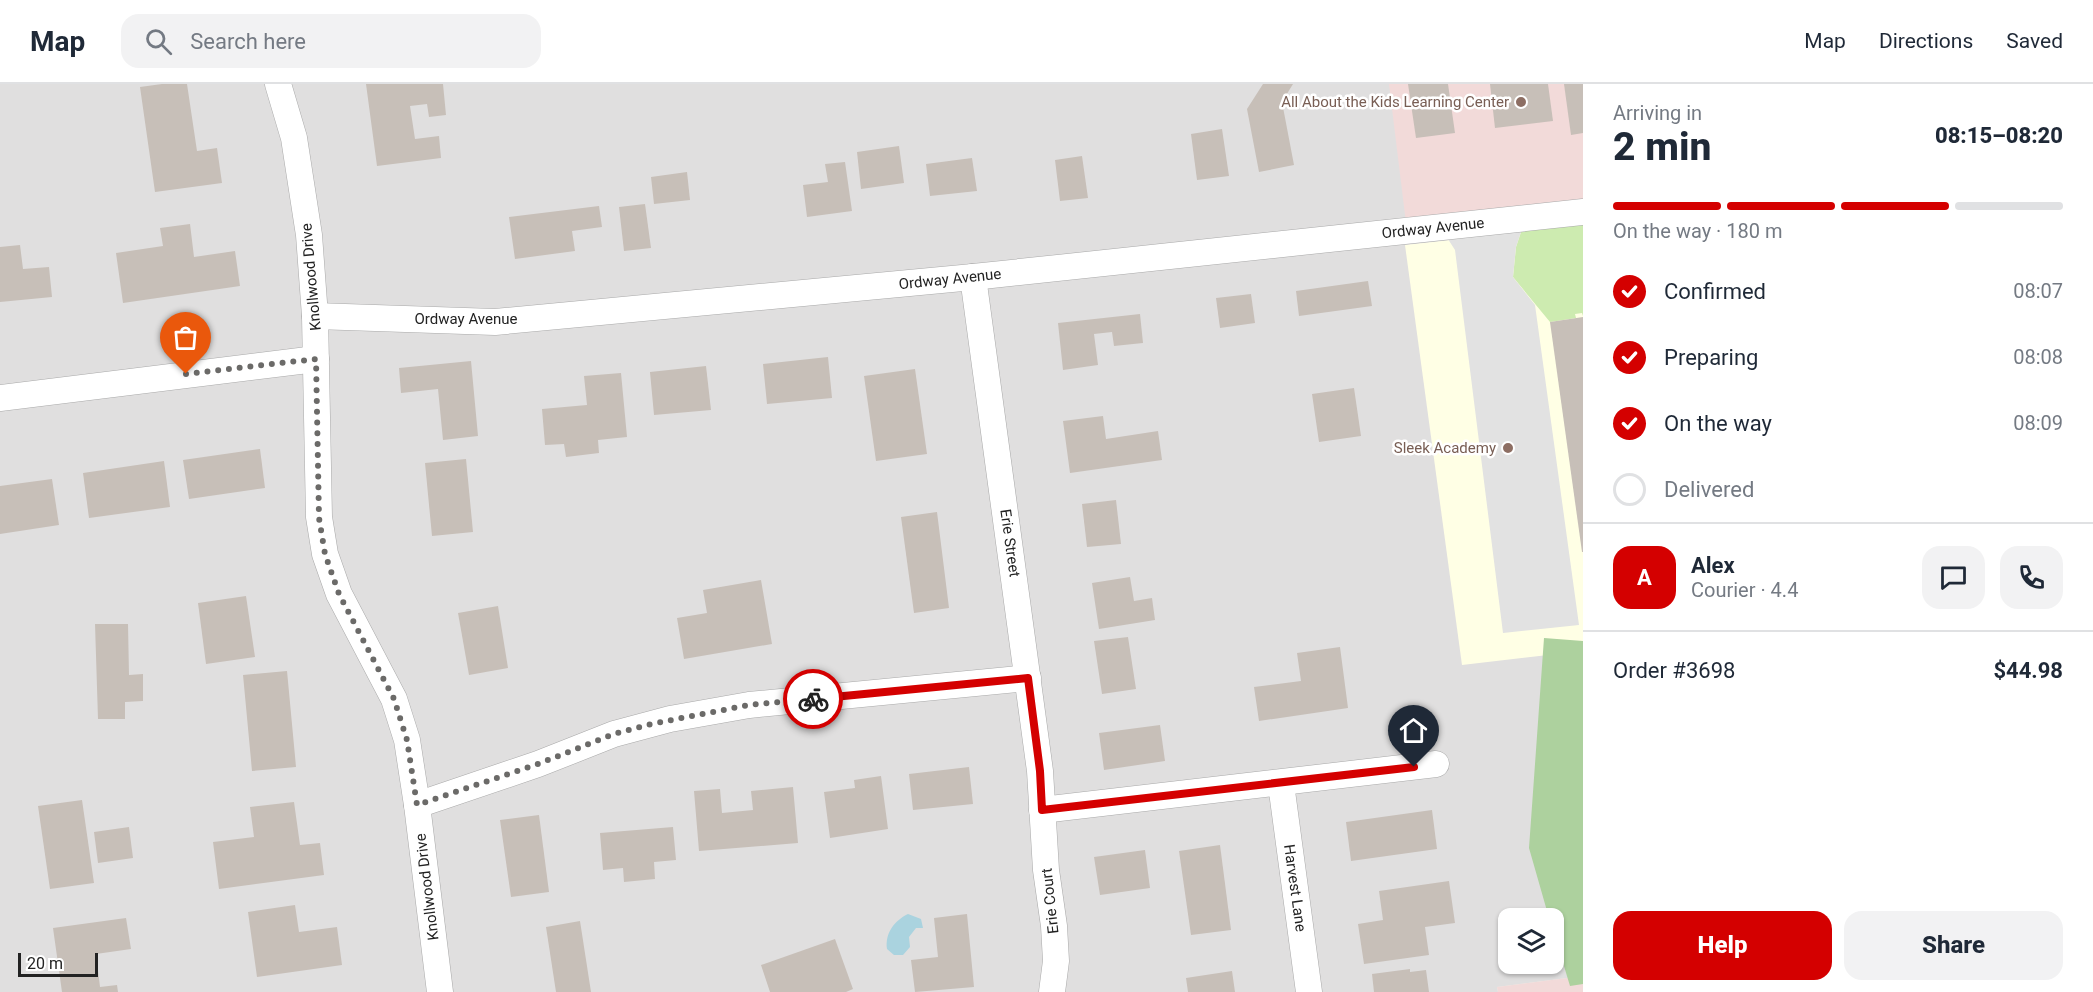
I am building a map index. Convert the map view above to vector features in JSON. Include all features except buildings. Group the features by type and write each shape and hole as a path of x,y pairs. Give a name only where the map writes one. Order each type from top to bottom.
{"street":[{"name":"Knollwood Drive","path":"278,84 294,138 309,236 315,315 319,518 325,554 339,594 394,699 407,740 440,992"},
{"name":"Ordway Avenue","path":"315,315 495,321 972,277 1583,212"},
{"name":"Erie Street","path":"972,277 1028,678 1040,771 1042,810"},
{"path":"0,398 316,359"},
{"path":"417,805 538,764 614,734 670,719 749,705 1028,678"},
{"path":"1042,810 1281,784 1436,764"},
{"name":"Harvest Lane","path":"1281,784 1310,992"},
{"name":"Erie Court","path":"1042,810 1056,961 1052,992"}],"shaded area":[{"path":"0,84 1583,84 1583,976 1497,987 1498,992 0,992"},
{"path":"1389,84 1583,84 1583,212 1407,231"},
{"name":"Sleek Academy","path":"1583,226 1583,651 1462,665 1405,245"},
{"path":"1522,229 1516,247 1513,277 1535,305 1579,625 1503,633 1455,250 1446,236"},
{"path":"1583,976 1583,992 1498,992 1497,987"}],"green space":[{"path":"1583,221 1583,316 1582,313 1575,314 1576,318 1550,322 1513,277 1516,247 1522,229"},
{"path":"1544,638 1583,641 1583,984 1570,986 1564,966 1564,908 1546,908 1529,848"}],"water":[{"path":"908,914 921,919 923,928 916,928 909,937 910,947 903,955 894,955 887,949 887,938 895,924"}],"way so far":[{"path":"186,374 316,359 319,518 325,554 339,594 394,699 407,740 417,805 538,764 614,734 651,724 749,705 813,699"}],"place":[{"name":"All About the Kids Learning Center","path":"1521,102"},
{"name":"Sleek Academy","path":"1508,448"}],"route":[{"path":"813,699 1028,678 1040,771 1042,810 1414,767"}]}
